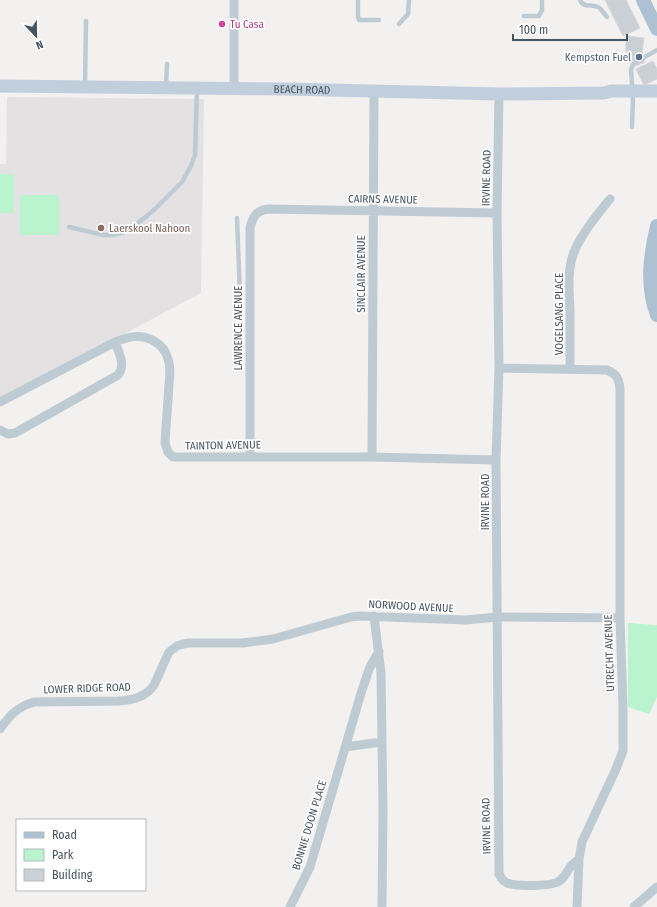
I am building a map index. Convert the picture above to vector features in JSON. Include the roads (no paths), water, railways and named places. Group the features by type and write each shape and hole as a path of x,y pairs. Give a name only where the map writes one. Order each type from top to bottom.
{"main road":[{"path":"643,0 657,29"},
{"path":"657,226 651,260 650,277 653,305 657,315"}],"street":[{"path":"234,0 234,89"},
{"name":"BEACH ROAD","path":"0,86 499,94 604,93 611,91 657,97"},
{"name":"BEACH ROAD","path":"633,94 657,91"},
{"name":"SINCLAIR AVENUE","path":"372,457 374,92"},
{"name":"IRVINE ROAD","path":"499,94 497,212 499,368 496,460 499,874 502,880 507,883 530,885 551,884 559,881 572,864 579,859"},
{"name":"VOGELSANG PLACE","path":"570,369 569,288 572,261 575,252 585,234 610,199"},
{"name":"CAIRNS AVENUE","path":"268,209 497,212"},
{"name":"LAWRENCE AVENUE","path":"250,457 250,228 254,216 257,213 268,209"},
{"name":"TAINTON AVENUE","path":"0,402 115,342 133,336 143,337 151,339 159,344 166,352 168,358 170,371 165,443 171,456 177,458 372,457 496,460"},
{"path":"0,430 8,434 15,433 118,375 121,370 122,362 115,342"},
{"path":"499,368 570,369"},
{"name":"UTRECHT AVENUE","path":"570,369 607,370 615,374 618,378 620,394 620,618 623,750 616,769 582,842 579,859 577,907"},
{"path":"374,616 381,673 383,810 382,907"},
{"name":"NORWOOD AVENUE","path":"205,643 242,643 274,640 351,617 374,616 466,620 497,617 620,618"},
{"name":"LOWER RIDGE ROAD","path":"0,729 14,711 34,702 129,701 141,697 151,690 166,657 174,649 189,643 205,643"},
{"name":"BONNIE DOON PLACE","path":"290,907 310,867 370,667 379,651"},
{"path":"345,747 382,742"},
{"path":"634,907 657,887"}],"lane":[{"path":"358,0 359,20 379,20"},
{"path":"399,24 408,14 409,0"},
{"path":"524,16 539,16 542,10 542,0"},
{"path":"580,0 584,5 596,6 606,17"},
{"path":"85,87 86,21"},
{"path":"632,127 633,94 631,70 633,64 657,50"},
{"path":"166,88 167,64"},
{"path":"69,227 103,235 112,235 125,232 131,229 155,209 182,182 195,155 197,88"},
{"path":"237,218 240,296"},
{"path":"238,246 250,246"}],"place":[{"name":"Tu Casa","path":"222,24"},
{"name":"Kempston Fuel","path":"639,57"},
{"name":"Laerskool Nahoon","path":"101,228"}]}
